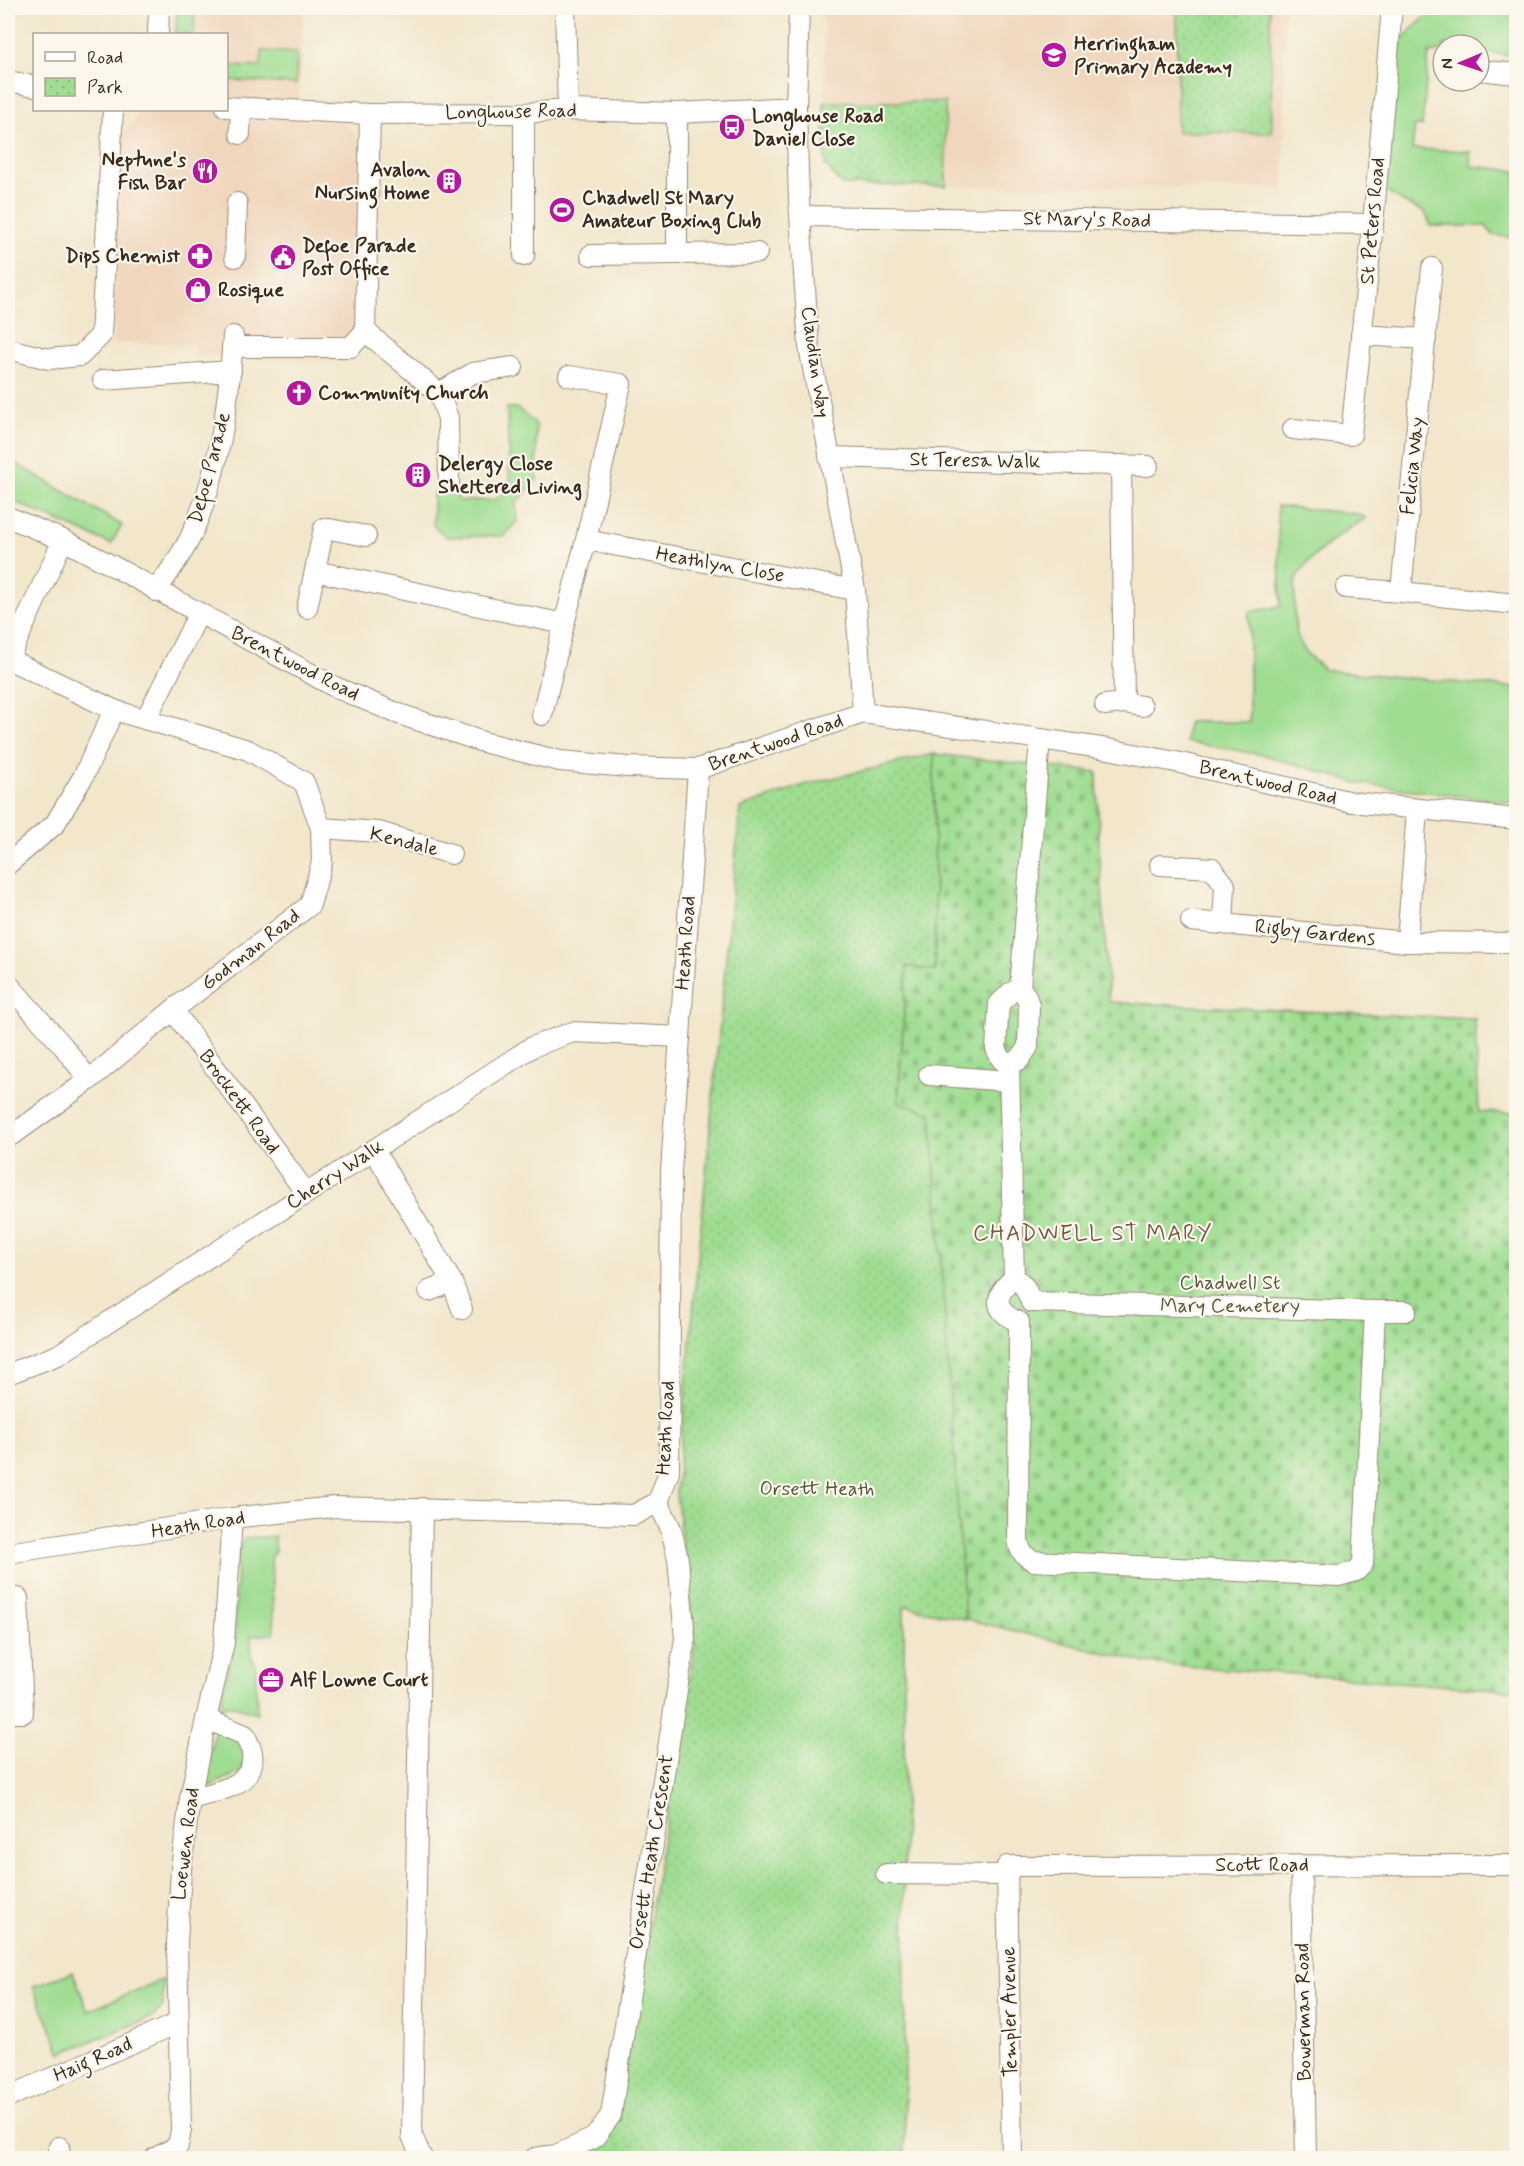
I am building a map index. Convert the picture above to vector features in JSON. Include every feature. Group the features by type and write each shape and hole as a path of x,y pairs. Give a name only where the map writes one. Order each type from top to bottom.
{"street":[{"path":"158,33 159,8"},
{"path":"565,8 568,110"},
{"name":"Claudian Way","path":"799,8 796,107 809,347 855,590 863,713"},
{"name":"St Peters Road","path":"1293,429 1351,435 1392,8"},
{"path":"1491,71 1516,74"},
{"path":"8,81 33,86"},
{"name":"Longhouse Road","path":"234,108 370,114 524,113 568,110 677,113 796,107"},
{"path":"234,108 240,134"},
{"path":"8,350 49,359 80,356 101,335 113,111"},
{"path":"524,113 524,256"},
{"path":"677,113 677,254"},
{"path":"370,114 364,331 439,393 448,418 449,483"},
{"path":"235,257 237,203"},
{"name":"St Mary's Road","path":"801,216 1373,224"},
{"path":"591,255 757,253"},
{"name":"Felicia Way","path":"1401,592 1432,268"},
{"name":"Defoe Parade","path":"156,591 190,537 210,482 225,424 233,341 351,347 364,331"},
{"path":"1361,335 1426,339"},
{"path":"439,393 473,373 513,367"},
{"path":"103,380 231,371"},
{"path":"542,715 586,540 621,384 569,376"},
{"name":"St Teresa Walk","path":"829,457 1148,466"},
{"path":"1121,465 1124,705"},
{"name":"Brentwood Road","path":"8,517 63,540 337,688 399,714 483,741 560,761 628,767 698,769 863,713 1108,749 1352,802 1516,819"},
{"path":"307,608 324,528 366,536"},
{"path":"8,659 63,540"},
{"name":"Heathlyn Close","path":"586,540 855,590"},
{"path":"315,571 564,624"},
{"path":"1346,588 1516,604"},
{"path":"146,719 199,613"},
{"name":"Godman Road","path":"8,659 114,710 248,750 304,782 321,828 322,862 310,905 173,1010 89,1080 8,1137"},
{"path":"8,864 55,824 84,777 114,710"},
{"path":"929,1075 1009,1072 1028,1047 1029,1005 1020,988 1040,739"},
{"name":"Heath Road","path":"8,1554 232,1518 334,1507 634,1515 658,1502 669,1472 670,1171 698,769"},
{"path":"1407,942 1417,810"},
{"name":"Kendale","path":"321,828 379,832 452,854"},
{"path":"1160,865 1212,868 1225,885 1223,924"},
{"name":"Rigby Gardens","path":"1191,921 1407,942 1516,943"},
{"path":"8,984 63,1046 89,1080"},
{"path":"1014,1278 1009,1072 996,1049 999,1004 1010,993 1020,988"},
{"name":"Brockett Road","path":"173,1010 306,1193"},
{"name":"Cherry Walk","path":"8,1374 58,1354 532,1047 573,1032 680,1037"},
{"path":"374,1150 452,1282 462,1310"},
{"path":"1014,1278 1021,1282 1027,1290 1030,1302 1026,1313 1018,1322 1018,1540 1020,1550 1034,1561 1339,1576 1356,1571 1363,1564 1365,1551 1375,1311"},
{"path":"1014,1278 1001,1289 1000,1308 1006,1317 1018,1322"},
{"path":"429,1291 452,1282"},
{"path":"1030,1302 1406,1311"},
{"name":"Orsett Heath Crescent","path":"535,2158 556,2156 599,2143 611,2115 685,1639 678,1559 671,1529 658,1502"},
{"path":"422,1508 412,2136 422,2158"},
{"name":"Loewen Road","path":"155,2158 178,2146 181,2130 177,1943 181,1869 190,1799 224,1643 232,1518"},
{"path":"15,1713 18,1598"},
{"path":"190,1799 238,1785 250,1770 252,1754 245,1735 206,1719"},
{"name":"Scott Road","path":"886,1874 1301,1865 1516,1865"},
{"name":"Bowerman Road","path":"1301,1865 1306,2158"},
{"name":"Templer Avenue","path":"1008,1871 1012,2158"},
{"name":"Haig Road","path":"8,2097 178,2023"}],"shaded area":[{"path":"174,8 304,8 298,119 340,121 349,126 360,141 352,361 266,359 195,354 195,345 113,343 122,147 126,129 139,115 155,112 228,111 228,33 172,33"},
{"name":"Herringham Primary Academy","path":"824,8 1285,8 1284,189 842,185 825,165"}],"green space":[{"path":"177,8 195,8 194,33 176,33"},
{"path":"1177,8 1270,8 1272,133 1177,132"},
{"path":"1435,8 1516,14 1516,56 1491,53 1491,33 1431,33 1431,53 1429,53 1422,126 1415,126 1412,149 1470,151 1471,166 1516,171 1516,238 1493,235 1486,226 1431,226 1425,212 1403,202 1385,190 1400,40"},
{"path":"262,51 297,53 296,84 228,80 228,66 261,67"},
{"path":"824,102 945,102 946,186 842,185 825,165"},
{"path":"507,408 517,408 536,424 537,479 516,503 517,521 504,536 446,537 433,525 433,492 452,490 460,501 494,500 510,489"},
{"path":"8,459 122,525 111,544 8,499"},
{"path":"1277,506 1358,514 1366,518 1320,551 1304,567 1296,580 1295,620 1298,638 1308,654 1325,670 1516,688 1516,803 1357,783 1264,755 1186,742 1188,722 1249,722 1249,612 1281,606"},
{"name":"Chadwell St Mary Cemetery","path":"934,754 1097,772 1109,1002 1475,1019 1479,1112 1516,1113 1516,1691 1147,1663 965,1619 931,1113 898,1102 907,966 935,970"},
{"name":"Orsett Heath","path":"934,754 935,971 907,966 898,1102 931,1113 965,1619 904,1606 905,2158 559,2158 605,2140 618,2115 695,1641 676,1494 740,808 804,785"},
{"path":"275,1536 275,1551 271,1556 274,1634 251,1636 252,1661 255,1661 257,1713 227,1704 218,1715 235,1635 237,1555 245,1538"},
{"path":"215,1730 236,1737 245,1757 241,1772 203,1789"},
{"path":"73,1972 88,2011 161,1980 163,1980 163,2006 153,2017 61,2053 33,1986"}],"place":[{"name":"Herringham Primary Academy","path":"1054,55"},
{"name":"Longhouse Road Daniel Close","path":"732,127"},
{"name":"Neptune's Fish Bar","path":"205,171"},
{"name":"Avalon Nursing Home","path":"449,181"},
{"name":"Chadwell St Mary Amateur Boxing Club","path":"562,210"},
{"name":"Dips Chemist","path":"200,256"},
{"name":"Defoe Parade Post Office","path":"283,257"},
{"name":"Rosique","path":"198,290"},
{"name":"Community Church","path":"299,393"},
{"name":"Delergy Close Sheltered Living","path":"418,475"},
{"name":"Alf Lowne Court","path":"271,1680"}],"district":[{"name":"CHADWELL ST MARY","path":"1093,1234"}]}
